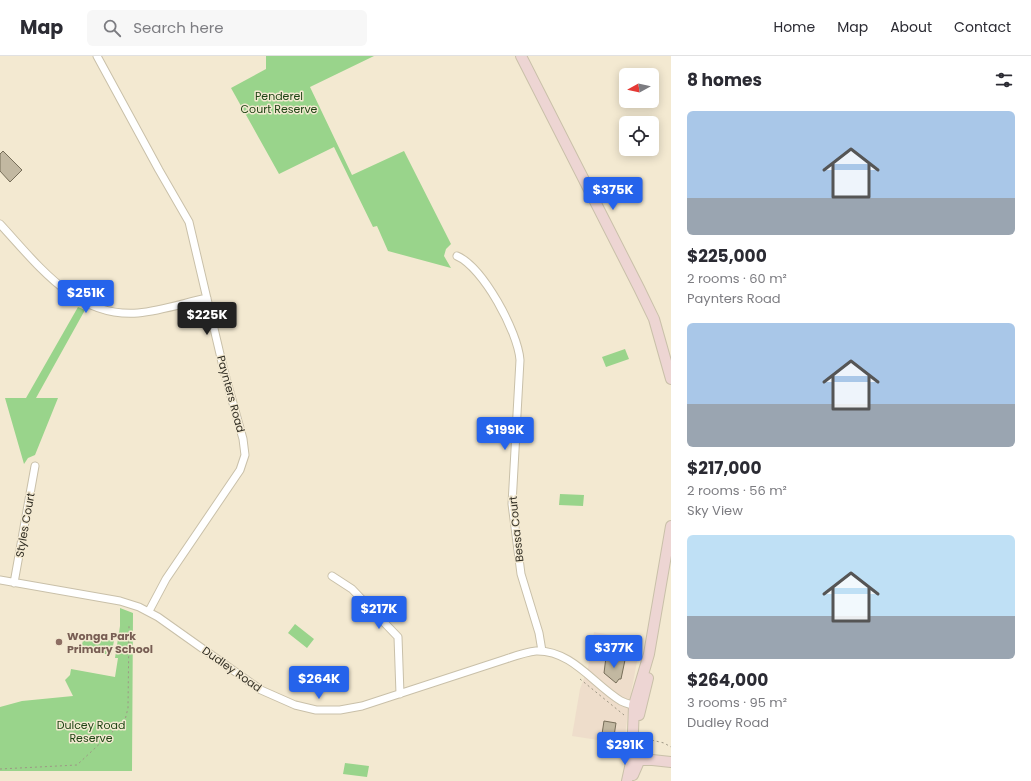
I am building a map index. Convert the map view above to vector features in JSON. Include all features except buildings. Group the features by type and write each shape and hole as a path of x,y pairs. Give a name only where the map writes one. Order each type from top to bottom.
{"main road":[{"path":"521,56 654,319 671,379"},
{"path":"627,781 636,758 637,706 648,679 649,654 671,526"},
{"path":"631,781 639,740 637,706"},
{"path":"636,758 671,762"}],"street":[{"name":"Paynters Road","path":"97,56 158,170 189,222 243,439 243,463 166,579 149,611"},
{"path":"0,224 54,282 90,305 114,312 136,313 161,309 207,298"},
{"name":"Bessa Court","path":"457,256 470,263 490,291 514,336 518,347 520,360 512,504 522,578 540,633 542,651"},
{"name":"Styles Court","path":"14,583 35,466"},
{"path":"332,576 352,589 398,637 400,694"},
{"name":"Dudley Road","path":"0,580 120,601 149,611 261,690 295,705 316,710 340,710 362,706 534,651 542,651 563,657 620,700 637,706"}],"path":[{"path":"0,769 76,765 125,720 128,708 129,626"},
{"path":"580,679 627,717"},
{"path":"639,740 657,741 671,747"}],"shaded area":[{"path":"594,632 641,640 629,704 624,744 572,736 580,689 588,668"}],"green space":[{"name":"Penderel Court Reserve","path":"266,56 374,56 310,87 352,175 404,151 451,244 446,249 444,256 451,268 388,251 377,226 373,227 334,147 279,174 231,88 266,69"},
{"path":"78,307 85,310 36,398 58,398 35,455 28,458 24,464 5,398 26,398"},
{"path":"625,349 629,359 606,367 602,357"},
{"path":"560,494 584,495 583,506 559,505"},
{"name":"Dulcey Road Reserve","path":"120,608 133,613 132,771 0,771 0,707 22,701 73,696 65,680 70,675 71,669 115,677 118,658 115,658 120,626"},
{"path":"295,624 314,639 307,648 288,633"},
{"path":"84,635 114,641 111,655 81,650"},
{"path":"345,763 369,766 367,777 343,774"}],"place":[{"name":"Wonga Park Primary School","path":"59,642"}]}
